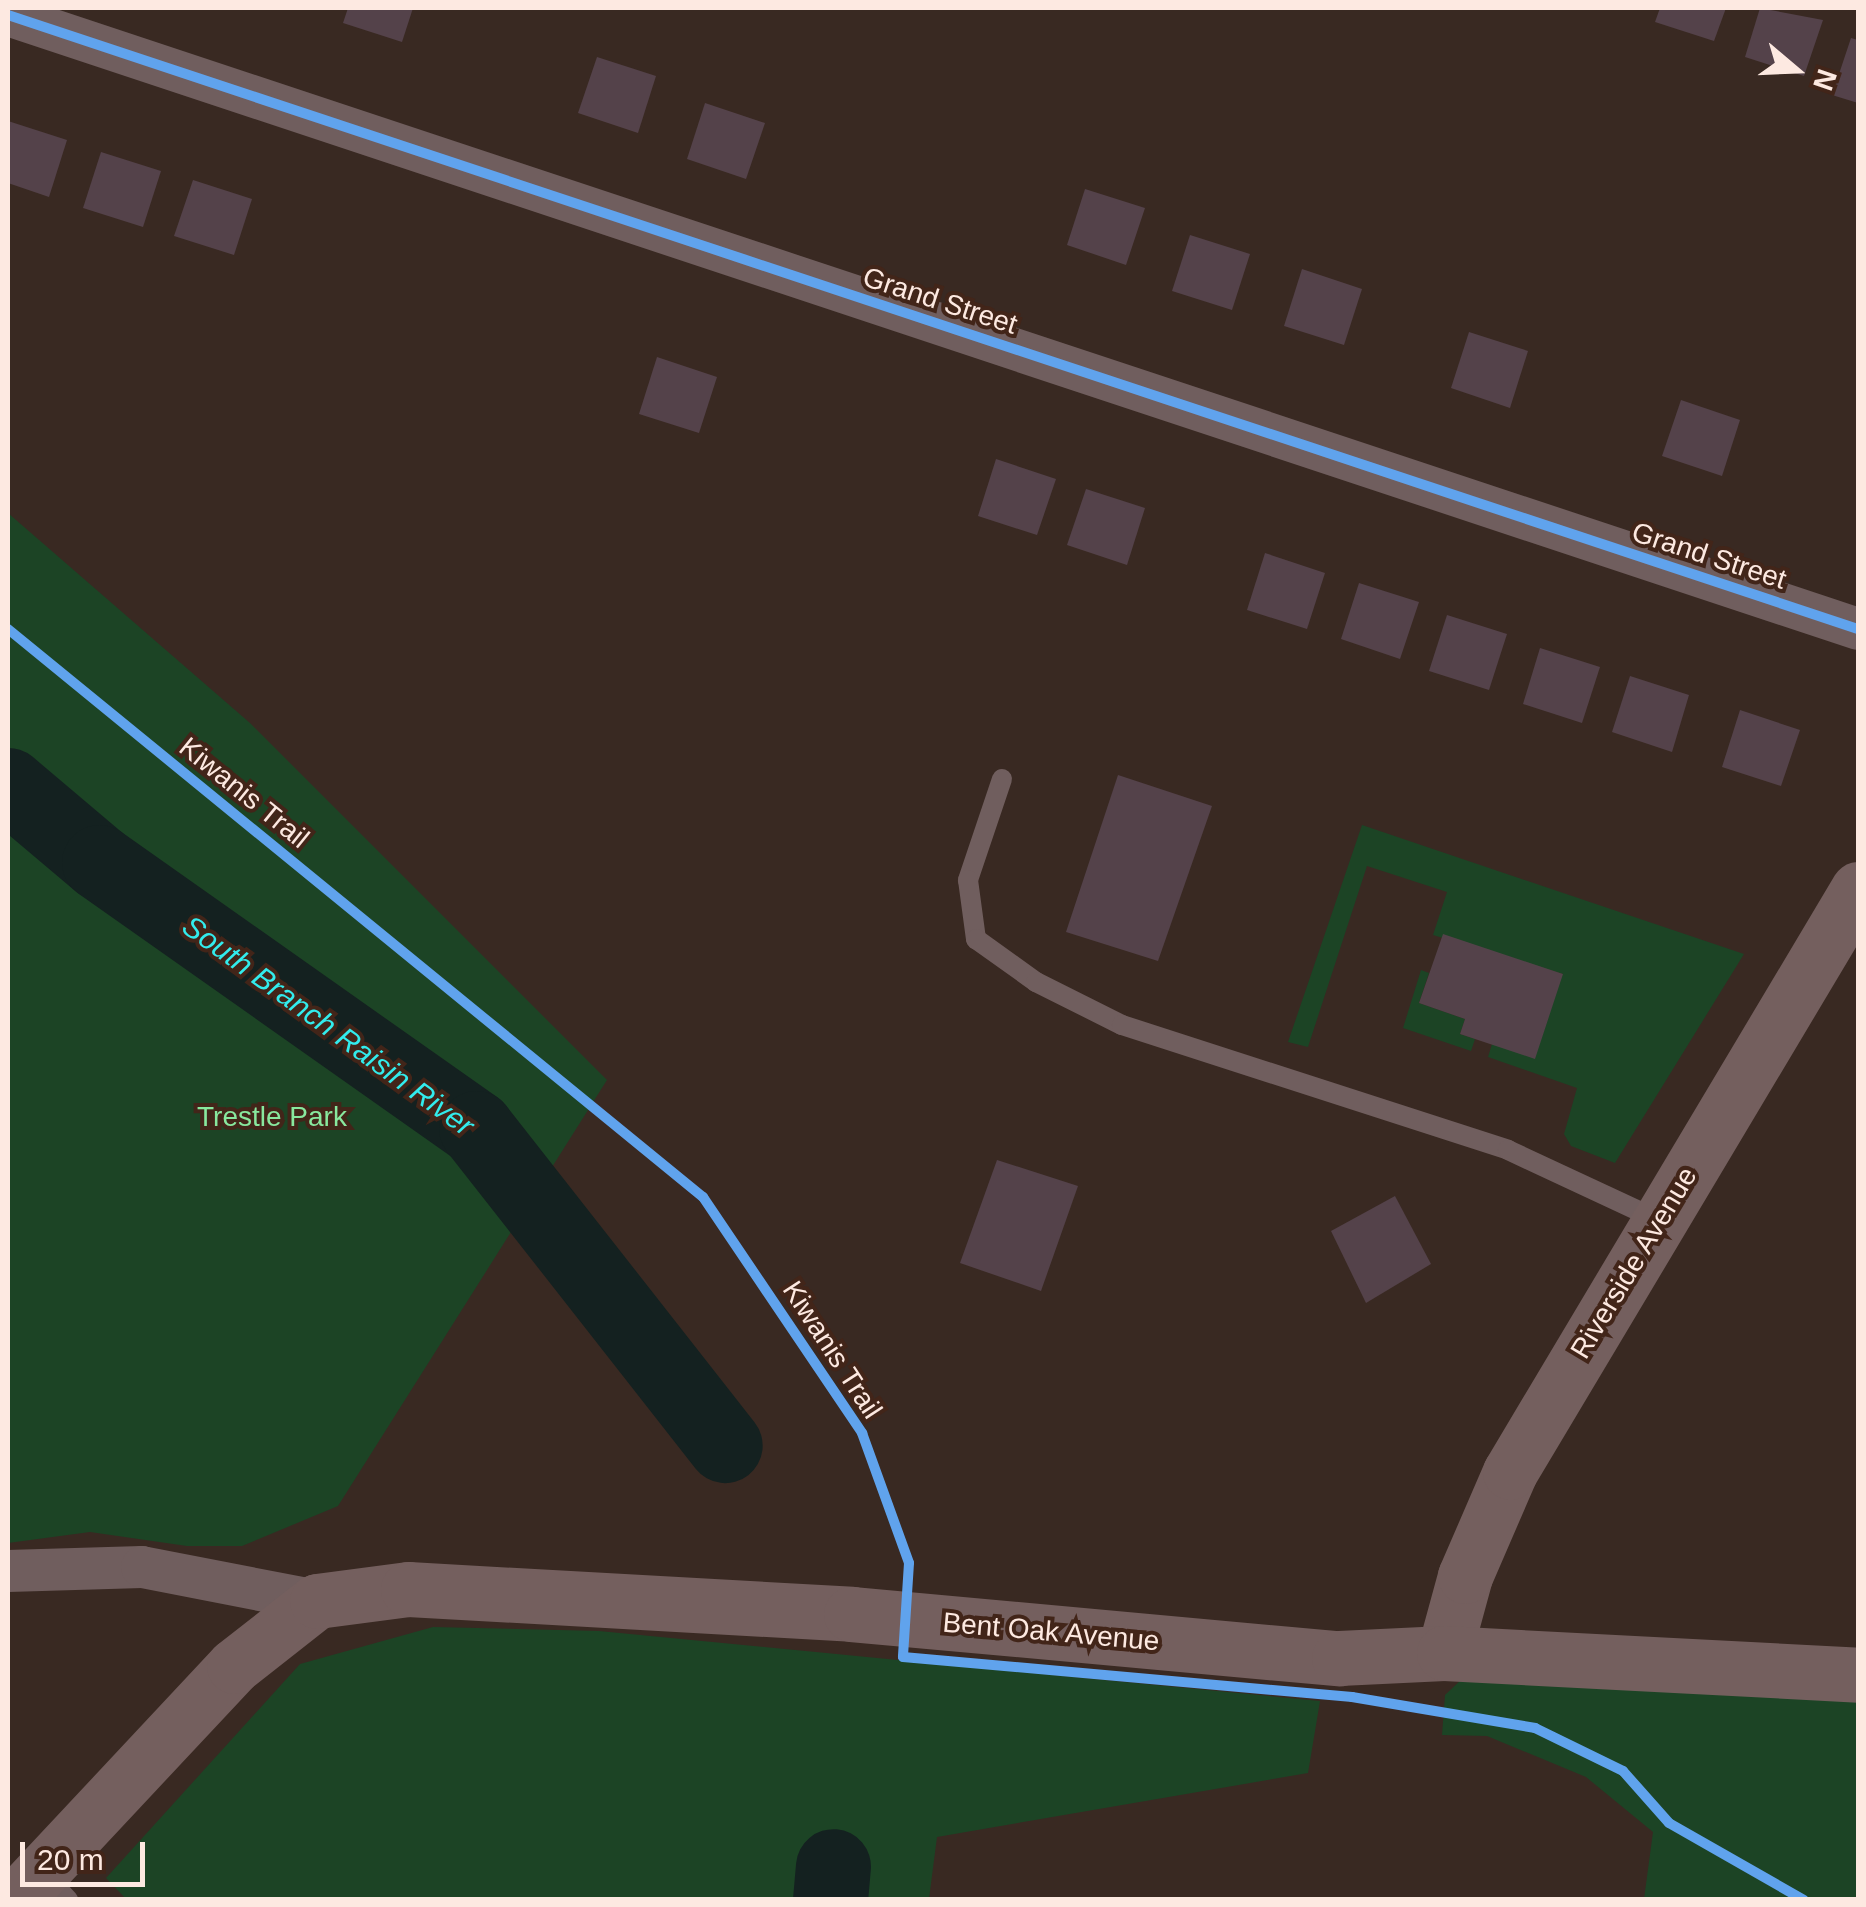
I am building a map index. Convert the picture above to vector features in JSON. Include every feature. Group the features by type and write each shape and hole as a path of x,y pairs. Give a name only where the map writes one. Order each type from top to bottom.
{"street":[{"name":"Grand Street","path":"8,15 1858,629"},
{"name":"Riverside Avenue","path":"1444,1652 1486,1520 1858,889"},
{"name":"Bent Oak Avenue","path":"8,1571 142,1567 317,1601 408,1589 851,1614 1339,1658 1444,1652 1858,1675"},
{"path":"41,1890 234,1666 317,1601"}],"lane":[{"path":"1002,778 968,880 976,938 1036,982 1122,1025 1508,1150 1660,1220"}],"green space":[{"name":"Trestle Park","path":"8,513 250,723 607,1080 338,1506 242,1546 187,1546 90,1532 8,1543"},
{"path":"1362,825 1744,954 1615,1163 1571,1146 1564,1134 1577,1088 1488,1057 1492,1044 1563,974 1433,935 1447,892 1367,866 1308,1047 1288,1042"},
{"path":"1421,970 1429,973 1419,1003 1465,1019 1460,1034 1475,1039 1471,1051 1403,1028"},
{"path":"433,1627 599,1631 1320,1701 1308,1773 937,1837 929,1899 127,1900 106,1878 300,1664"},
{"path":"1462,1679 1858,1700 1858,1899 1644,1899 1653,1832 1586,1777 1487,1736 1442,1735 1445,1695"}],"building":[{"path":"348,8 413,8 402,42 343,23"},
{"path":"1660,8 1726,8 1714,41 1655,22"},
{"path":"1760,8 1823,20 1804,76 1745,57"},
{"path":"1851,38 1858,40 1858,103 1832,95"},
{"path":"597,57 656,76 638,133 578,113"},
{"path":"705,103 765,123 746,179 687,159"},
{"path":"8,121 67,140 49,197 8,183"},
{"path":"101,152 161,171 143,227 83,208"},
{"path":"193,180 252,199 234,255 174,236"},
{"path":"1085,189 1145,208 1126,265 1067,245"},
{"path":"1190,235 1250,254 1232,310 1172,291"},
{"path":"1302,269 1362,289 1344,345 1284,326"},
{"path":"1469,332 1528,351 1510,408 1451,388"},
{"path":"657,357 717,377 699,433 639,414"},
{"path":"1681,400 1740,420 1722,476 1662,456"},
{"path":"996,459 1056,479 1037,535 978,516"},
{"path":"1086,489 1145,508 1127,565 1067,545"},
{"path":"1265,553 1325,573 1307,629 1247,610"},
{"path":"1359,583 1419,602 1400,659 1341,639"},
{"path":"1447,615 1507,634 1489,690 1429,671"},
{"path":"1540,648 1600,667 1582,723 1523,704"},
{"path":"1630,676 1689,695 1672,752 1612,732"},
{"path":"1740,710 1800,730 1781,786 1722,767"},
{"path":"1118,775 1212,806 1158,961 1066,932"},
{"path":"1443,934 1563,974 1535,1059 1460,1034 1465,1019 1419,1003"},
{"path":"997,1160 1078,1186 1041,1291 960,1263"},
{"path":"1395,1196 1431,1264 1366,1303 1331,1231"}],"waterway":[{"name":"South Branch Raisin River","path":"8,785 99,862 476,1128 725,1445"},
{"name":"South Branch Raisin River","path":"830,1900 833,1866"}],"cycle path":[{"path":"8,15 1858,629"},
{"name":"Kiwanis Trail","path":"8,629 703,1197 862,1433 909,1563 903,1657 1352,1697 1535,1728 1623,1771 1669,1823 1804,1900"}]}
